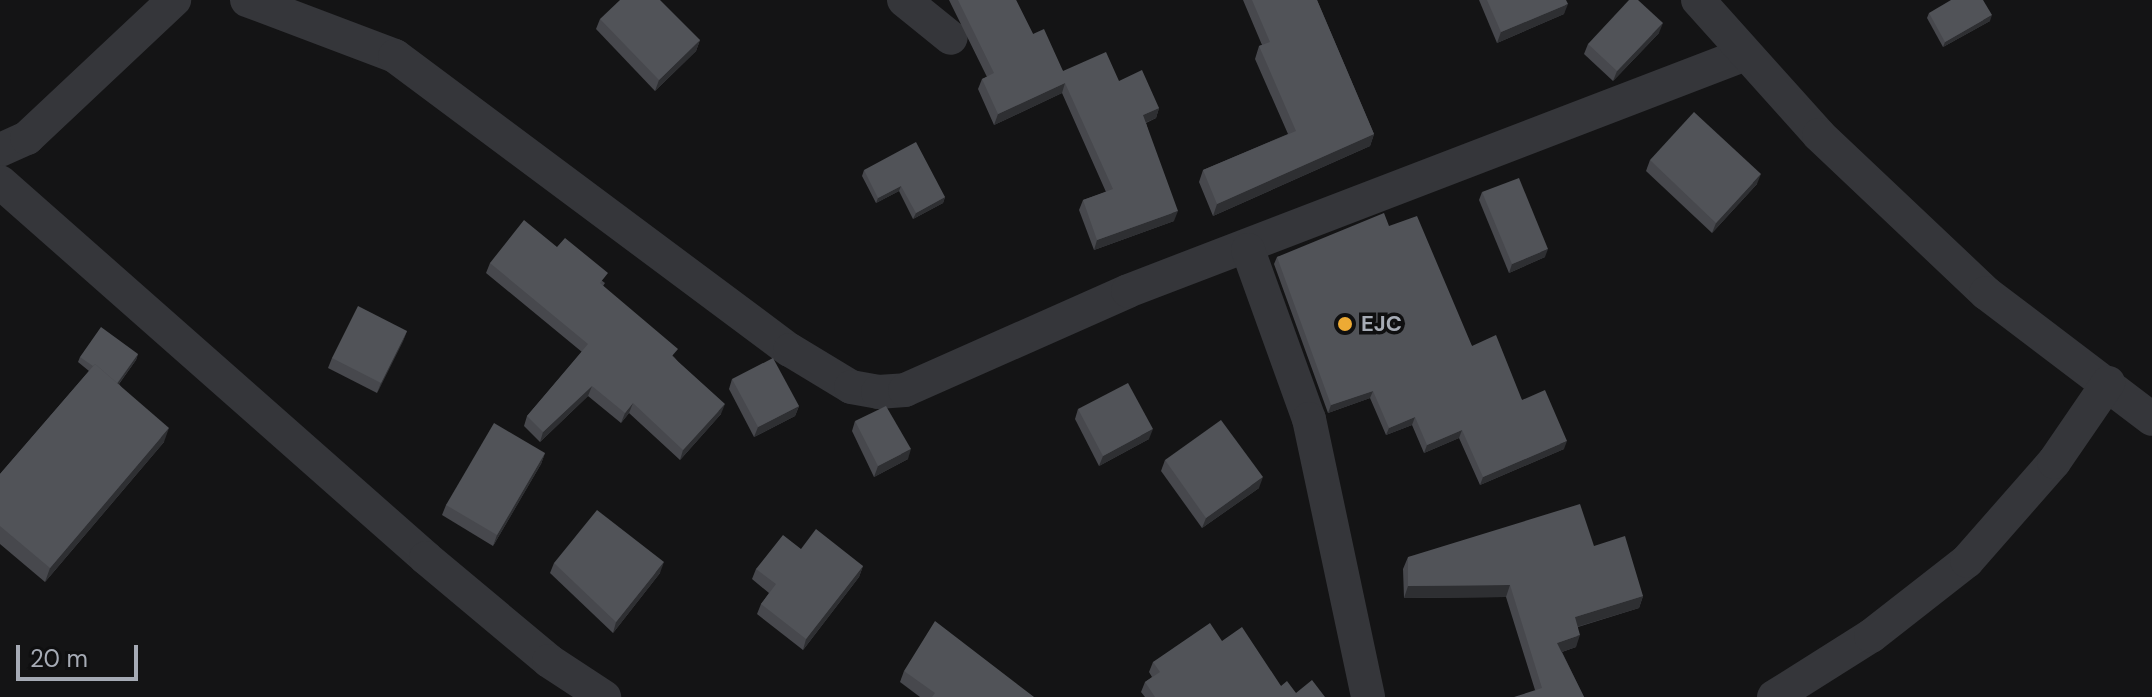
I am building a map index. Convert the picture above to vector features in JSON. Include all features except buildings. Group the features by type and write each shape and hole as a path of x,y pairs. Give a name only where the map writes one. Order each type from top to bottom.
{"street":[{"path":"0,150 27,138 174,0"},
{"path":"247,0 395,56 605,206 656,255 851,387 905,390 1128,291 1248,250 1743,55"},
{"path":"904,0 951,38"},
{"path":"1698,0 1743,55 1986,293 2152,419"},
{"path":"0,182 426,558 549,661 604,697"},
{"path":"1248,250 1309,419 1368,697"},
{"path":"1774,697 1871,636 1967,561 2054,462 2108,383"}],"place":[{"name":"EJC","path":"1345,324"}]}
